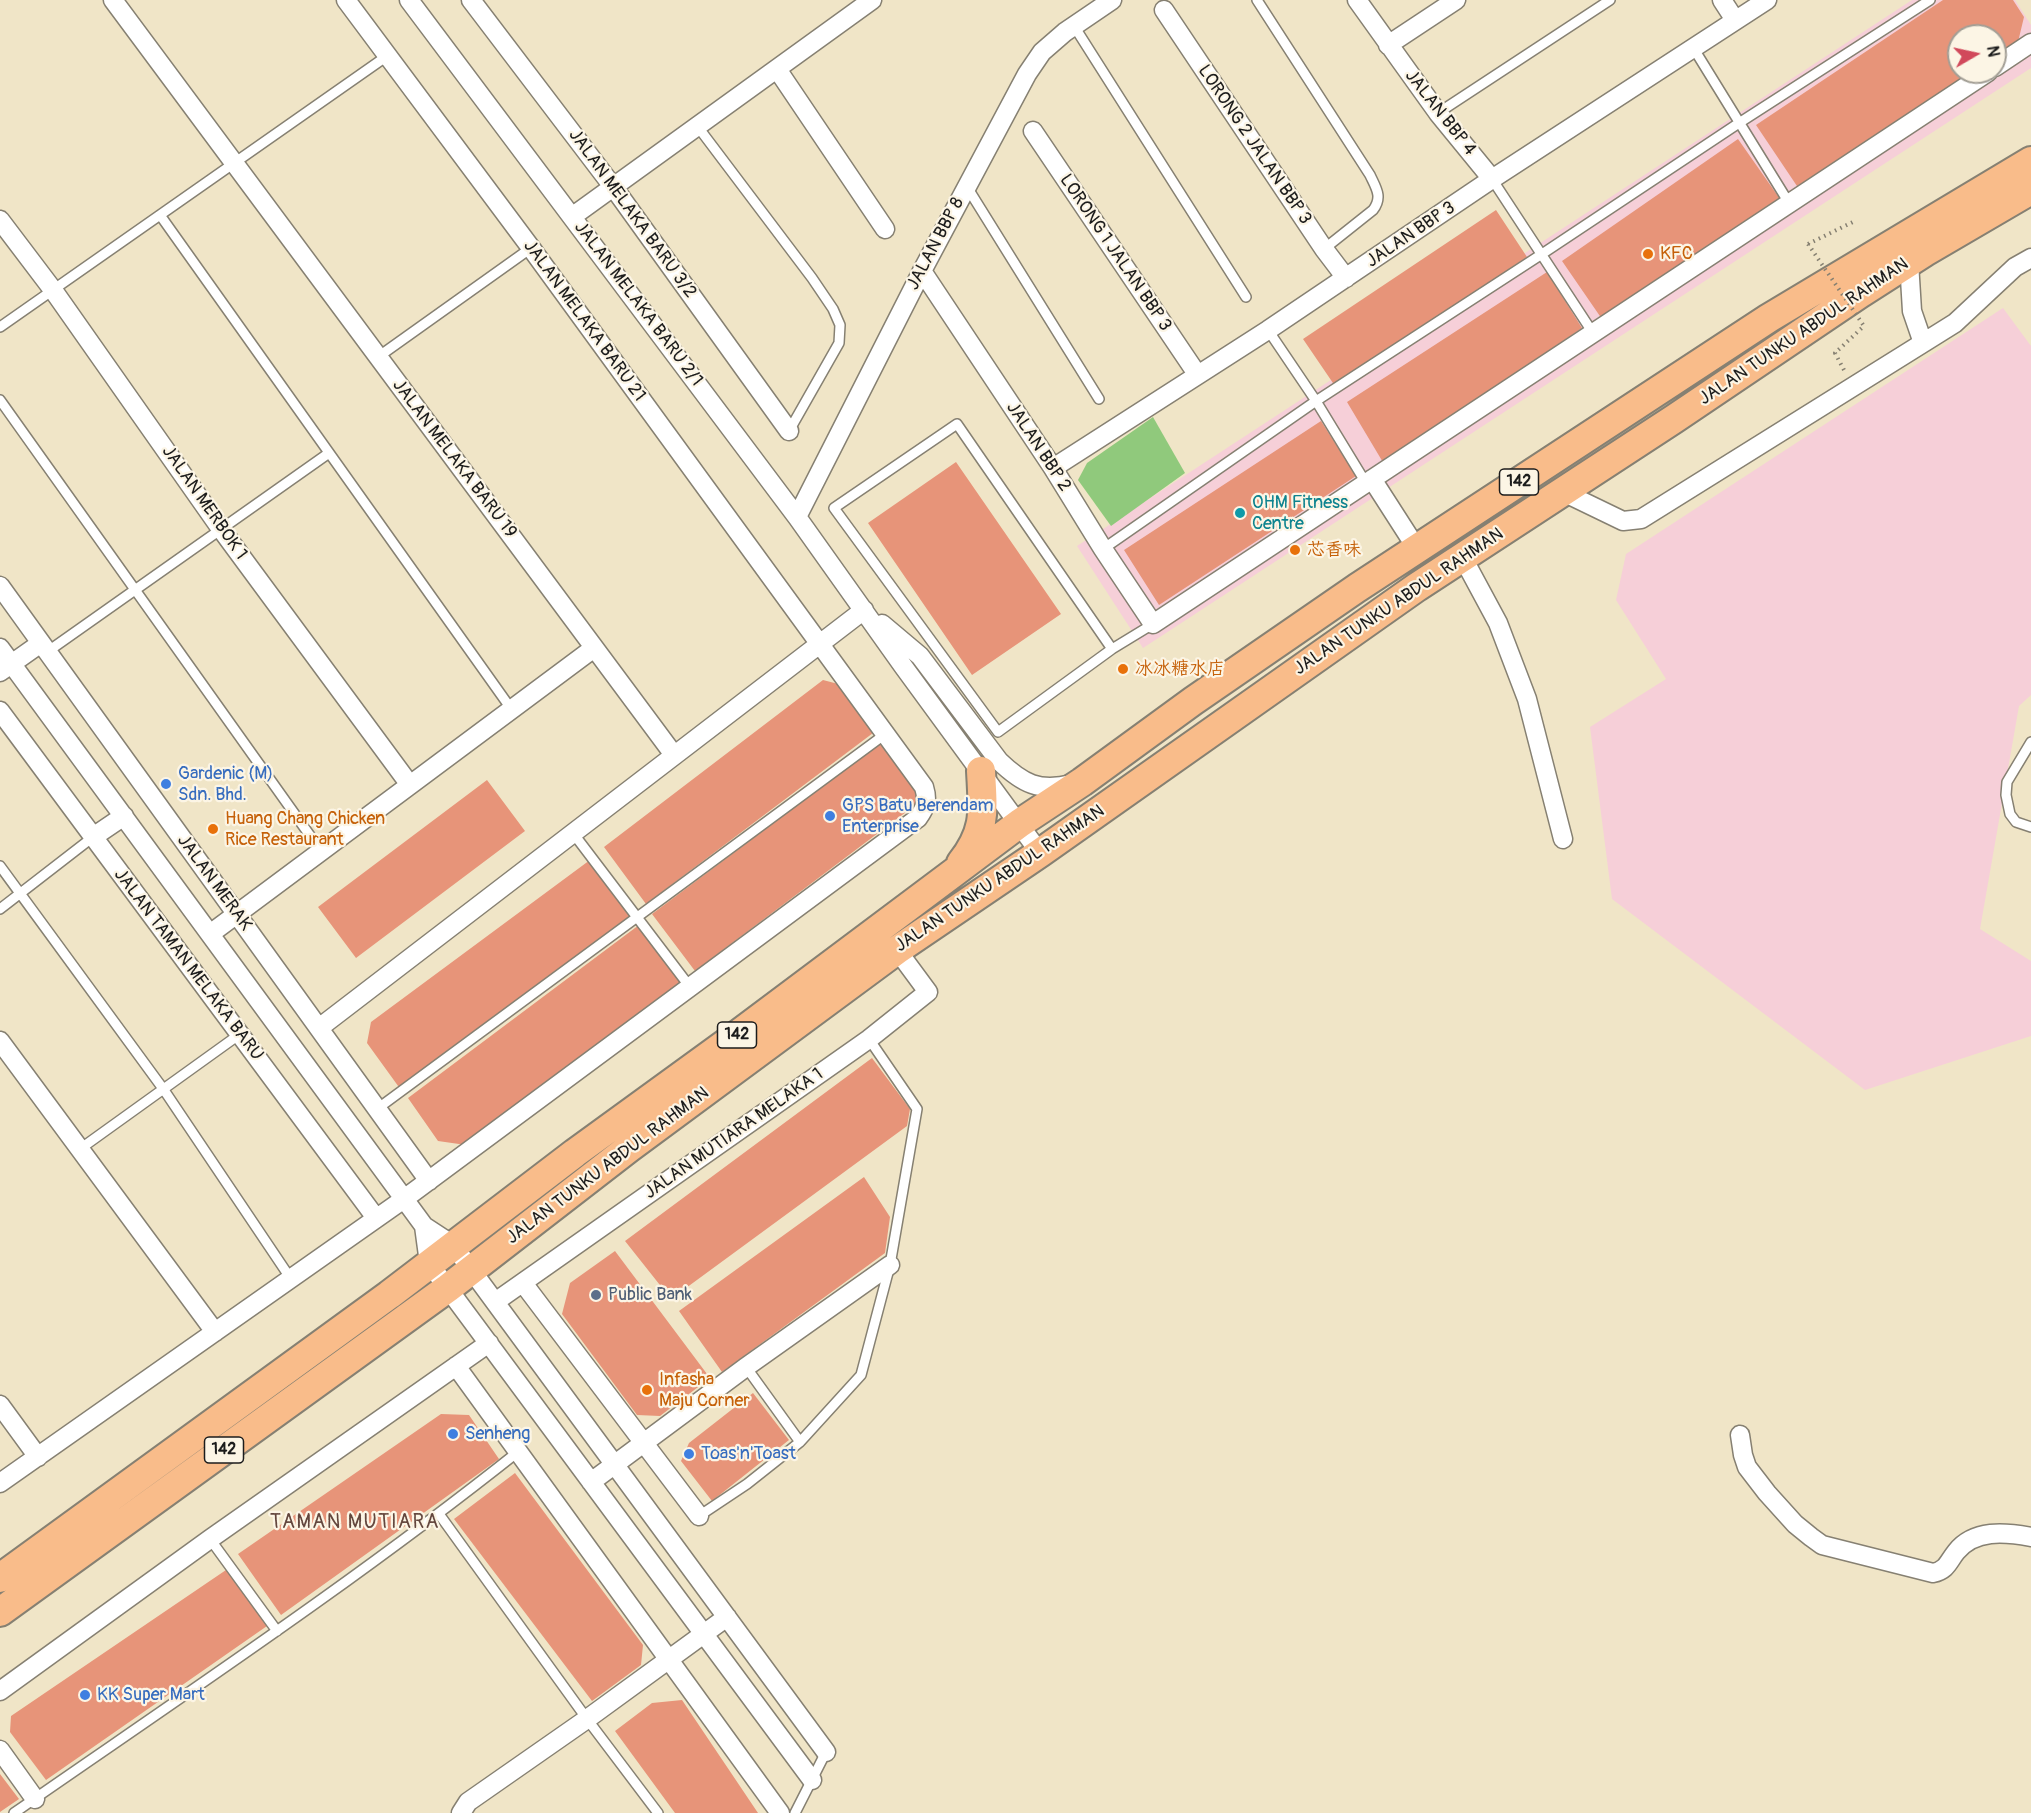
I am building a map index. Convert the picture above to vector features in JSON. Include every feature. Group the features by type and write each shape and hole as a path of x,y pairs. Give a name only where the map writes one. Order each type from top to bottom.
{"main road":[{"name":"JALAN TUNKU ABDUL RAHMAN","path":"0,1578 429,1263 1020,823 1082,782 1202,694 1417,549 1769,318 2031,161"},
{"name":"JALAN TUNKU ABDUL RAHMAN","path":"0,1612 448,1288 629,1148 897,950 1040,853 1417,587 1909,262 2031,190"},
{"path":"951,876 968,855 977,838 983,818 981,771"}],"street":[{"name":"JALAN MELAKA BARU 19","path":"113,0 674,755"},
{"name":"JALAN MELAKA BARU 21","path":"346,0 821,643 884,735 924,788 927,798 925,808 918,818 404,1199"},
{"name":"JALAN MELAKA BARU 2/1","path":"409,0 573,216 864,610"},
{"name":"JALAN MELAKA BARU 3/2","path":"471,0 614,188 789,432"},
{"path":"573,216 872,0"},
{"name":"JALAN BBP 8","path":"797,517 922,271 1027,74 1042,52 1112,0"},
{"name":"JALAN BBP 4","path":"1357,0 1438,112 1492,179"},
{"path":"1388,45 1456,0"},
{"path":"1722,0 1735,20"},
{"name":"JALAN BBP 3","path":"1053,468 1268,330 1492,179 1767,0"},
{"name":"LORONG 2 JALAN BBP 3","path":"1164,10 1324,249 1346,278"},
{"path":"2007,59 2031,43"},
{"path":"777,69 885,229"},
{"path":"1153,624 1970,84"},
{"name":"LORONG 1 JALAN BBP 3","path":"1033,131 1197,374"},
{"path":"1997,180 2031,152"},
{"name":"JALAN MERBOK 1","path":"0,220 53,290 221,529 410,785"},
{"path":"1563,492 1623,520 1641,519 1955,323 2015,267 2031,258"},
{"path":"1909,262 1912,311 1923,343"},
{"name":"JALAN BBP 2","path":"922,271 1153,624"},
{"path":"1369,481 1417,549"},
{"path":"1463,558 1498,623 1527,699 1563,839"},
{"name":"JALAN MERAK","path":"0,586 429,1181"},
{"path":"319,1028 864,610"},
{"path":"864,610 1040,853"},
{"path":"864,610 920,656 1009,771 1024,782 1041,788 1057,788 1082,782"},
{"name":"JALAN MERAK","path":"0,648 6,668 124,816 424,1226"},
{"path":"6,668 44,648"},
{"path":"210,934 594,648"},
{"name":"JALAN TAMAN MELAKA BARU","path":"0,711 376,1218"},
{"path":"93,837 124,816"},
{"name":"JALAN MUTIARA MELAKA 1","path":"495,1302 869,1039 927,992 897,950"},
{"path":"0,1041 215,1332"},
{"path":"0,1484 404,1199"},
{"path":"424,1226 453,1245 826,1752"},
{"path":"424,1226 429,1263 812,1780"},
{"path":"591,1482 746,1367 890,1265"},
{"path":"523,1282 699,1516"},
{"path":"0,1691 210,1539 489,1343"},
{"path":"456,1366 780,1813"},
{"path":"0,1405 38,1457"},
{"path":"1740,1434 1747,1467 1795,1524 1822,1545 1933,1573 1946,1568 1957,1551 1968,1540 1981,1535 1999,1533 2031,1537"},
{"path":"461,1813 468,1802 727,1617"},
{"path":"0,1750 35,1799"}],"lane":[{"path":"1257,0 1370,175 1379,196 1378,203 1373,210 1324,249"},
{"path":"1438,112 1610,0"},
{"path":"1104,549 1316,401 1930,0"},
{"path":"1074,26 1246,297"},
{"path":"1694,49 1789,204"},
{"path":"0,327 387,56"},
{"path":"698,127 812,279 833,309 840,325 839,344 789,432"},
{"path":"1492,179 1593,333"},
{"path":"967,187 1099,399"},
{"path":"160,215 512,710"},
{"path":"378,357 531,248"},
{"path":"1268,330 1369,481"},
{"path":"0,400 321,851"},
{"path":"1112,649 957,424 834,508 998,732 1112,649 1153,624"},
{"path":"44,648 136,589 329,453"},
{"path":"377,1109 884,735"},
{"path":"2031,742 2007,782 2006,795 2010,814 2016,822 2031,827"},
{"path":"573,833 690,987"},
{"path":"0,909 93,837"},
{"path":"0,866 164,1090 291,1279"},
{"path":"80,1149 240,1034"},
{"path":"699,1516 747,1484 800,1442 861,1375 890,1265 917,1109 869,1039"},
{"path":"746,1367 800,1442"},
{"path":"14,1813 277,1632 439,1514 519,1451"},
{"path":"439,1514 658,1813"},
{"path":"210,1539 277,1632"},
{"path":"795,1813 826,1752"}],"path":[{"path":"1852,222 1808,244 1864,326 1835,353 1853,387"}],"shaded area":[{"path":"1912,0 2015,0 2031,25 2031,68 2007,84 2007,24 1947,24 1947,84 2007,84 1143,648 1077,546"},
{"path":"2003,308 2031,346 2031,695 2019,706 1980,929 2031,961 2031,1036 1865,1090 1612,899 1590,727 1666,679 1616,600 1626,554"}],"green space":[{"path":"1153,417 1185,473 1111,526 1078,480 1087,463"}],"building":[{"path":"1943,0 2013,0 2024,17 2018,42 2007,50 2007,24 1947,24 1947,84 1955,84 1799,189 1756,125"},
{"path":"1738,139 1780,199 1604,322 1562,261"},
{"path":"1496,210 1527,257 1335,386 1303,339"},
{"path":"1547,272 1582,328 1384,464 1347,402"},
{"name":"OHM Fitness Centre","path":"1321,421 1356,476 1159,605 1124,550"},
{"path":"956,462 1061,614 972,675 868,523"},
{"path":"823,680 842,685 877,730 646,904 604,847"},
{"path":"883,741 919,791 914,806 695,971 652,914"},
{"path":"487,780 525,831 356,958 318,907"},
{"path":"590,860 632,916 401,1090 367,1043 371,1022"},
{"path":"639,925 681,982 466,1145 438,1141 408,1098"},
{"path":"872,1058 910,1109 907,1126 671,1299 625,1241"},
{"path":"864,1177 890,1217 885,1253 722,1372 679,1311"},
{"path":"615,1251 710,1378 660,1416 637,1415 562,1314 570,1283"},
{"path":"753,1393 789,1440 712,1501 681,1461 689,1443"},
{"path":"441,1414 469,1415 499,1459 281,1615 238,1554"},
{"path":"515,1473 643,1645 641,1665 592,1701 454,1519"},
{"path":"226,1570 267,1626 46,1780 10,1732 11,1716"},
{"path":"682,1700 758,1813 675,1813 615,1731 652,1703"},
{"path":"0,1774 19,1799 0,1812"}],"place":[{"name":"KFC","path":"1648,254"},
{"name":"OHM Fitness Centre","path":"1240,513"},
{"name":"芯香味","path":"1295,550"},
{"name":"冰冰糖水店","path":"1123,669"},
{"name":"Gardenic (M) Sdn. Bhd.","path":"166,784"},
{"name":"GPS Batu Berendam Enterprise","path":"830,816"},
{"name":"Huang Chang Chicken Rice Restaurant","path":"213,829"},
{"name":"Public Bank","path":"596,1295"},
{"name":"Infasha Maju Corner","path":"647,1390"},
{"name":"Senheng","path":"453,1434"},
{"name":"Toas'n'Toast","path":"689,1454"},
{"name":"KK Super Mart","path":"85,1695"}],"district":[{"name":"TAMAN MUTIARA","path":"355,1523"}]}
